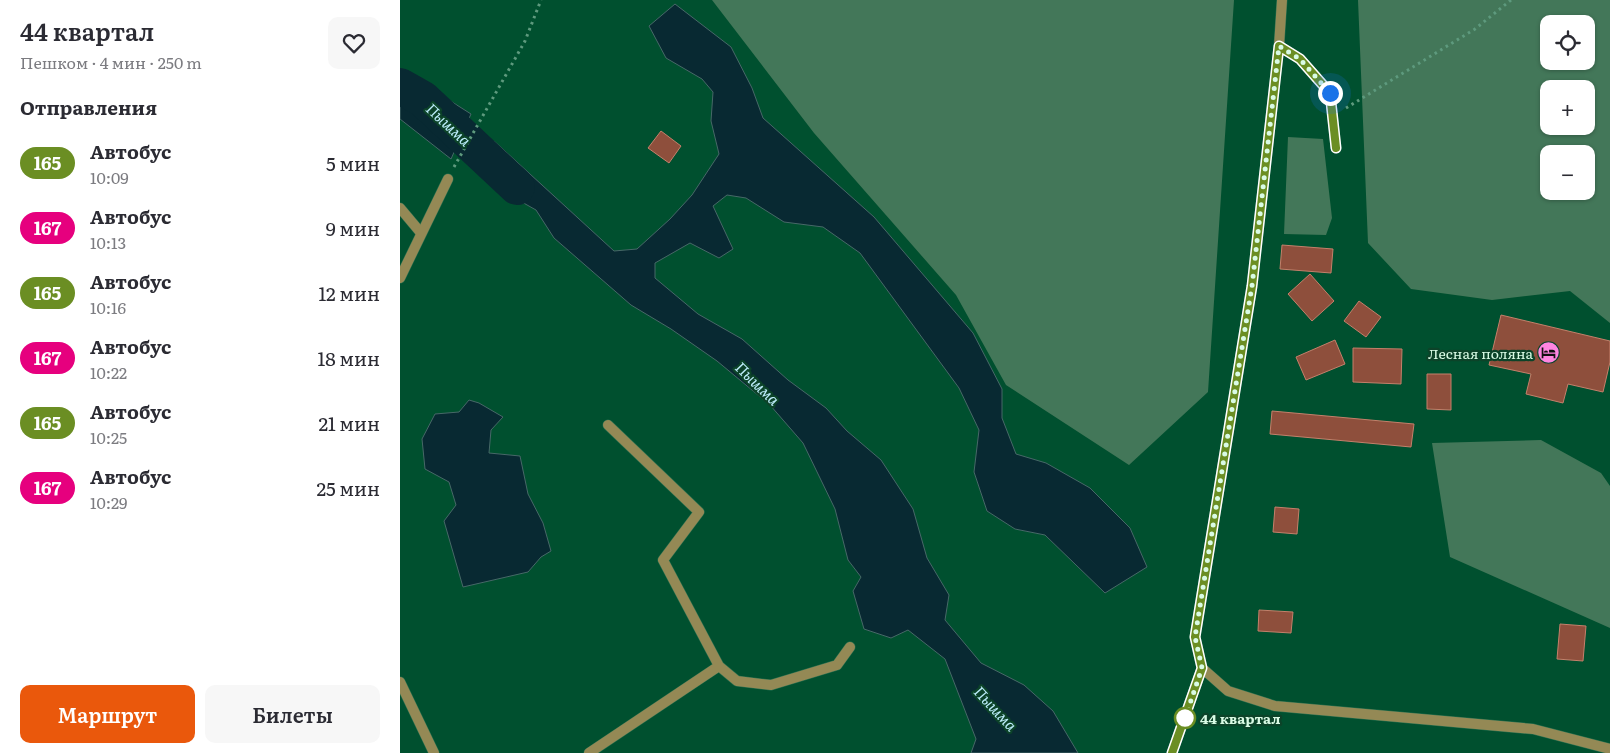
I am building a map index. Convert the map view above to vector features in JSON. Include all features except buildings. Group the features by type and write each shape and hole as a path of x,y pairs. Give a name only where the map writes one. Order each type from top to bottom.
{"street":[{"path":"1172,753 1202,668 1195,637 1252,286 1279,46 1282,0"},
{"path":"1279,46 1300,59 1330,93 1336,148"},
{"path":"400,278 420,233 448,179"},
{"path":"400,208 420,233"},
{"path":"608,425 699,512 663,560 719,666 737,681 771,685 837,665 850,647"},
{"path":"589,753 719,666"},
{"path":"1202,668 1228,691 1275,706 1533,729 1610,749"},
{"path":"400,682 434,753"}],"path":[{"path":"448,179 525,41 541,0"},
{"path":"1330,93 1344,109 1475,29 1511,0"}],"green space":[{"path":"712,0 1234,0 1208,392 1129,465 1006,385 956,295 814,133"},
{"path":"1358,0 1610,0 1610,323 1570,291 1492,300 1411,289 1368,243"},
{"path":"1288,137 1323,139 1332,218 1326,235 1284,234"},
{"path":"1541,440 1601,473 1610,486 1610,628 1450,557 1432,443"}],"water":[{"path":"675,4 731,47 752,88 763,118 874,217 973,333 1002,389 1002,418 1016,454 1046,463 1090,488 1130,528 1147,567 1105,593 1045,535 1015,529 987,511 974,472 979,430 959,388 860,253 823,227 784,222 746,198 727,195 713,206 733,249 719,258 690,243 655,263 655,278 698,314 742,339 788,380 826,408 847,431 881,460 913,509 927,558 949,595 945,620 981,663 1024,685 1053,711 1078,753 971,753 976,739 945,659 908,630 891,638 864,629 853,591 861,577 848,560 835,509 803,443 770,405 717,361 671,329 631,305 554,238 536,210 504,192 471,162 494,141 614,251 637,249 670,219 692,195 719,154 711,121 713,92 702,79 666,58 649,26"},
{"path":"400,69 471,114 451,159 400,119"},
{"path":"469,400 479,403 503,417 491,430 489,453 520,456 528,494 543,523 551,551 541,557 528,572 463,587 444,521 456,505 449,482 425,469 422,439 435,414 459,412"}],"waterway":[{"name":"Пышма","path":"400,86 423,99 517,187"}],"bus line":[{"name":"165","path":"1172,753 1202,668 1195,637 1252,286 1279,46 1300,59 1330,93 1336,148"}],"place":[{"name":"Лесная поляна","path":"1549,353"},
{"name":"44 квартал","path":"1185,718"}],"route":[{"path":"1185,718 1202,668 1195,637 1252,286 1279,46 1300,59 1330,93"}]}
